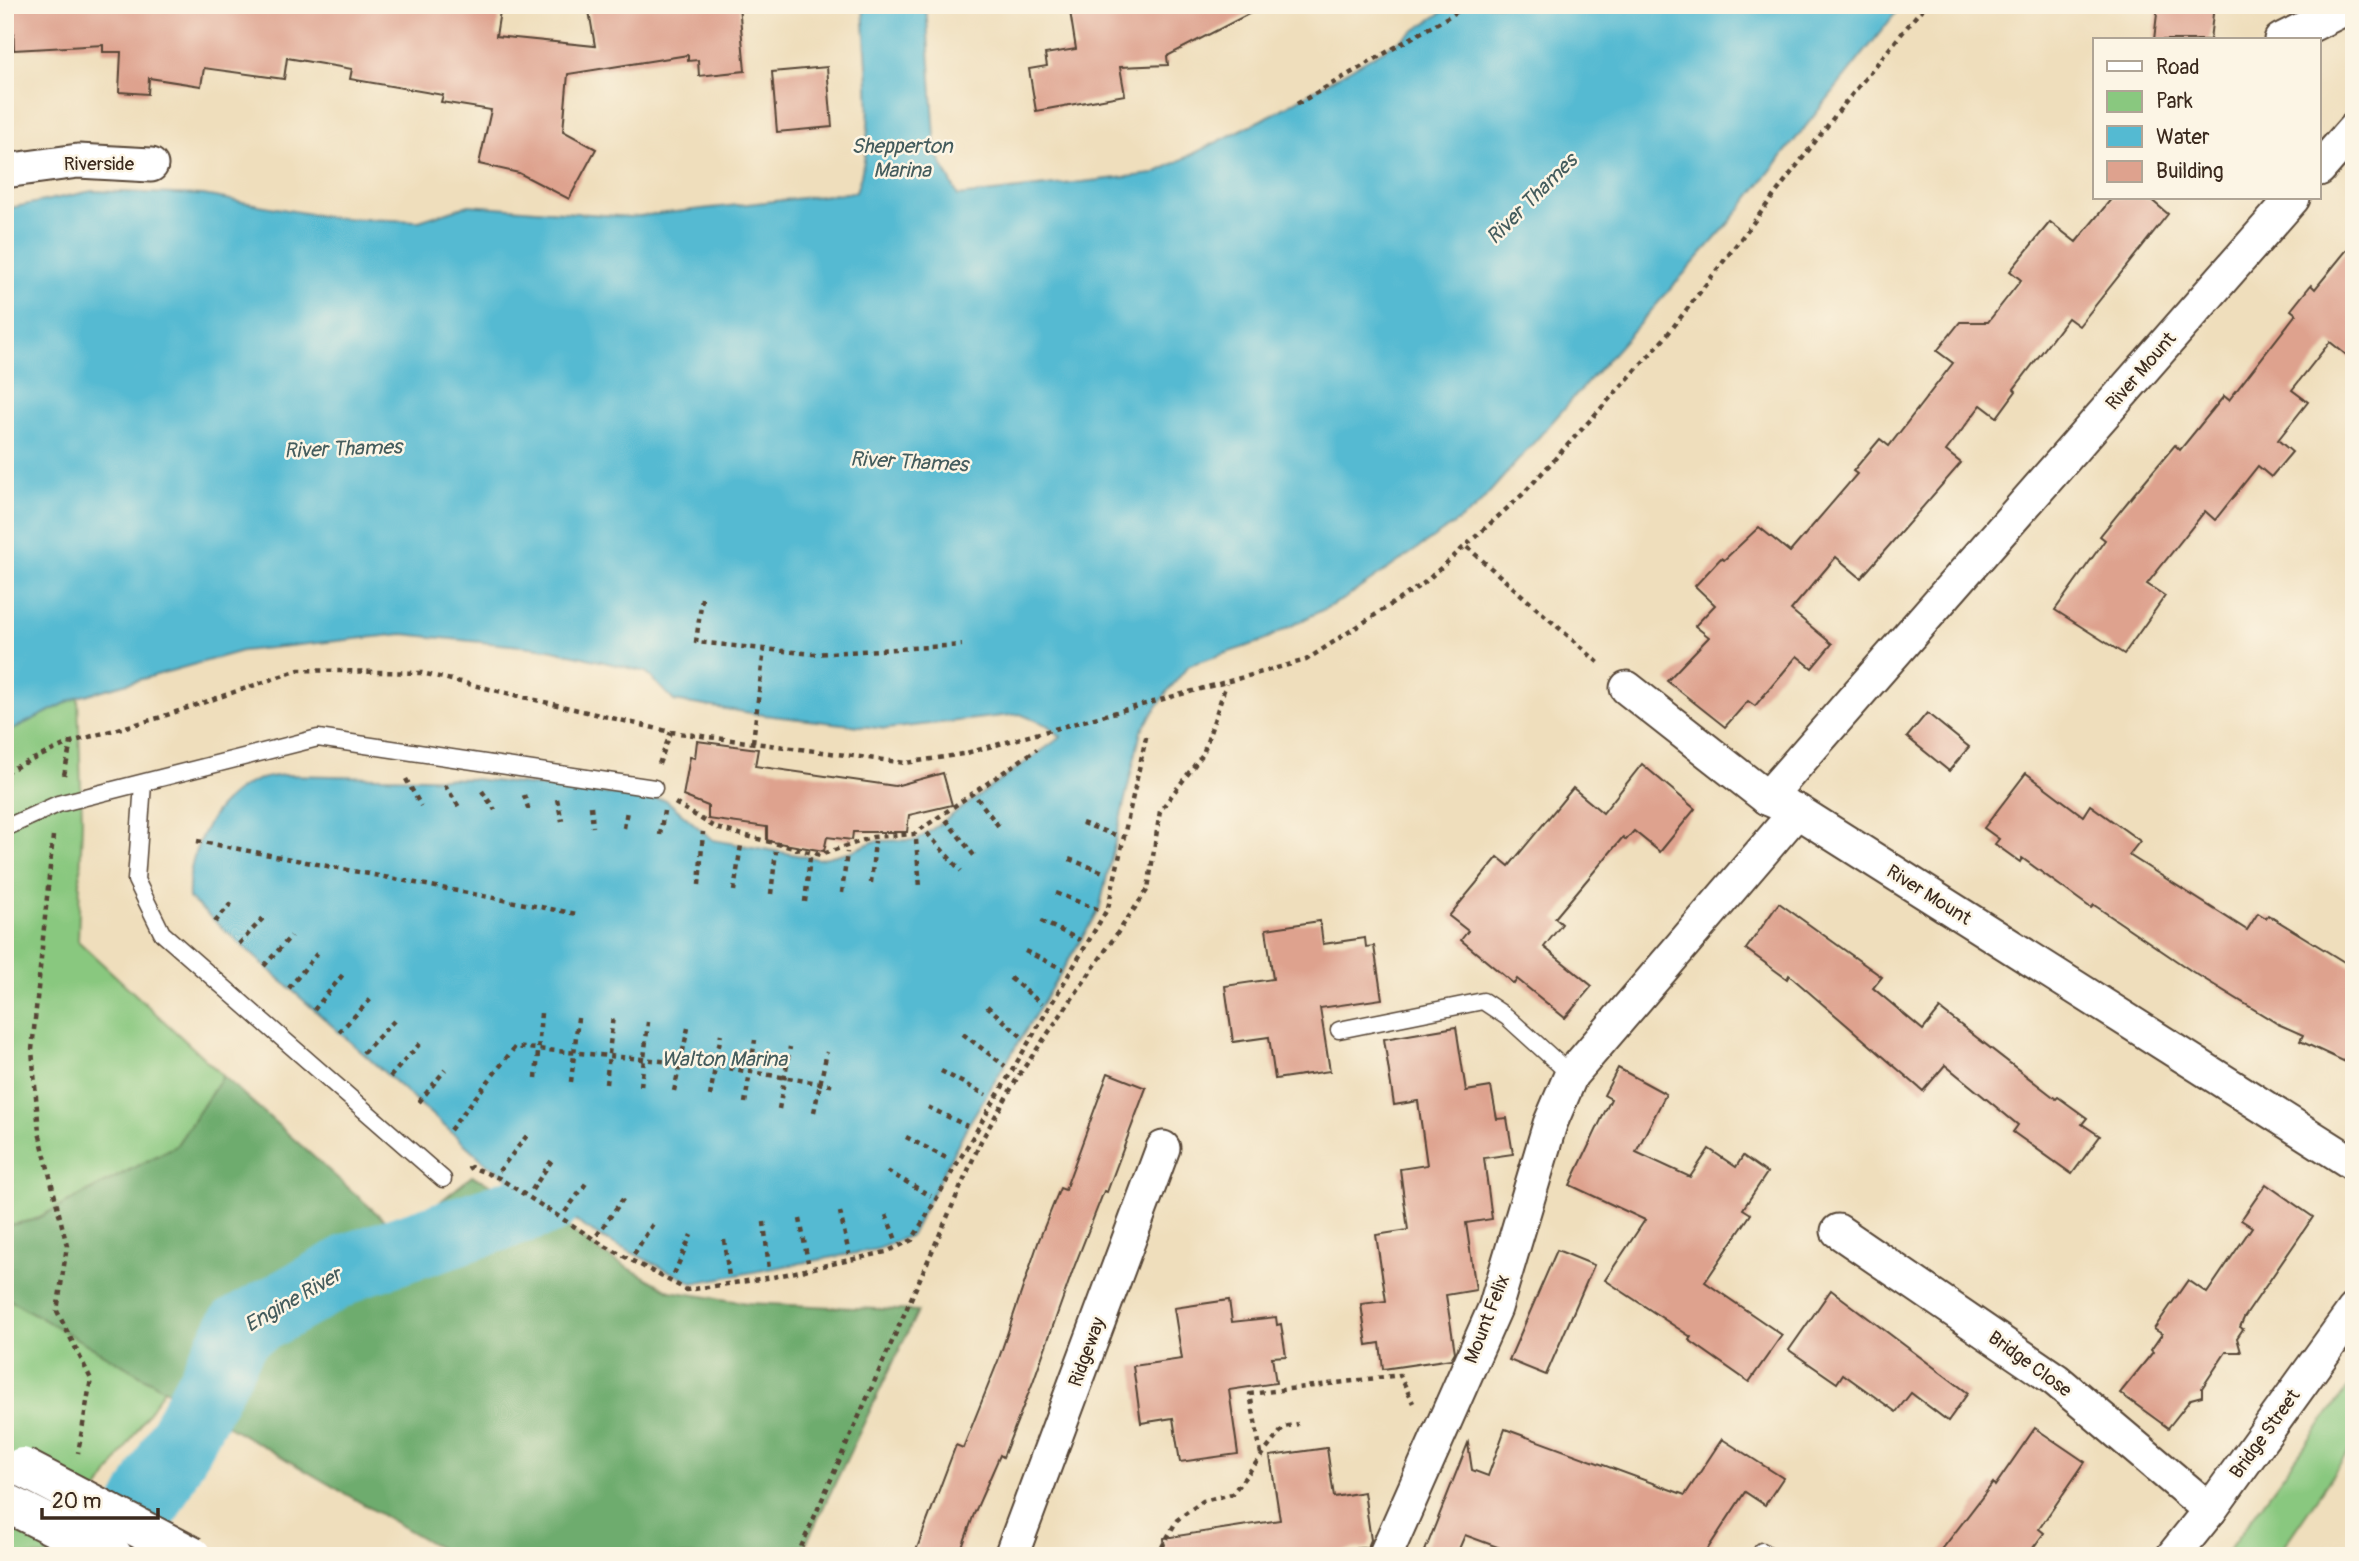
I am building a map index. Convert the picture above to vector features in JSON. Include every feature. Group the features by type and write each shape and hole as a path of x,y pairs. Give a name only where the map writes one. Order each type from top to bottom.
{"main road":[{"path":"22,1467 192,1556"},
{"path":"5,1502 113,1556"}],"street":[{"path":"2285,38 2352,5"},
{"path":"2320,168 2354,129"},
{"name":"Riverside","path":"5,171 78,161 151,165"},
{"name":"River Mount","path":"1571,1075 1782,804 2291,200"},
{"path":"1627,688 1782,804"},
{"name":"River Mount","path":"1782,804 2354,1164"},
{"name":"Mount Felix","path":"1385,1556 1495,1308 1550,1124 1571,1075"},
{"name":"Ridgeway","path":"1011,1556 1163,1148"},
{"name":"Bridge Close","path":"1838,1231 2056,1380 2210,1510"},
{"name":"Bridge Street","path":"2173,1556 2210,1510 2354,1310"}],"lane":[{"path":"5,828 58,804 318,738 654,788"},
{"path":"143,784 136,880 163,933 443,1179"},
{"path":"1339,1030 1483,1001 1507,1017 1571,1075"}],"path":[{"path":"5,772 71,742 158,718 299,670 422,673 671,732 906,763 963,754 1306,660 1424,583 1467,547 1556,461 1664,339 1841,108 1925,5"},
{"path":"1297,104 1460,10"},
{"path":"1467,547 1627,688"},
{"path":"702,598 696,642 813,654 962,645"},
{"path":"753,742 764,649"},
{"path":"797,1556 981,1141 1019,1075 1148,889 1160,811 1203,754 1226,683"},
{"path":"443,1179 471,1167 499,1178 603,1245 687,1290 773,1278 886,1252 912,1240 1108,908 1147,733"},
{"path":"654,788 716,828 820,855 873,837 915,834 1037,749"},
{"path":"405,778 421,806"},
{"path":"441,779 459,807"},
{"path":"481,789 495,810"},
{"path":"977,798 1000,828"},
{"path":"660,835 666,800"},
{"path":"58,804 32,1050 39,1132 67,1245 57,1311 91,1378 77,1458"},
{"path":"946,820 976,858"},
{"path":"1082,823 1115,835"},
{"path":"699,885 703,832"},
{"path":"926,833 961,871"},
{"path":"916,840 920,887"},
{"path":"197,841 577,914"},
{"path":"871,883 875,841"},
{"path":"734,891 741,845"},
{"path":"771,894 776,851"},
{"path":"842,893 847,852"},
{"path":"805,902 810,857"},
{"path":"1069,859 1106,873"},
{"path":"1056,893 1099,910"},
{"path":"215,922 233,901"},
{"path":"239,944 266,915"},
{"path":"1041,920 1080,940"},
{"path":"264,966 290,936"},
{"path":"289,988 319,951"},
{"path":"1025,951 1063,969"},
{"path":"314,1010 345,972"},
{"path":"1010,978 1042,1004"},
{"path":"339,1032 371,999"},
{"path":"986,1006 1022,1037"},
{"path":"536,1078 541,1013"},
{"path":"606,1084 613,1015"},
{"path":"571,1082 578,1018"},
{"path":"363,1053 394,1021"},
{"path":"641,1086 648,1022"},
{"path":"674,1091 688,1028"},
{"path":"710,1096 721,1034"},
{"path":"962,1034 1004,1066"},
{"path":"390,1077 423,1040"},
{"path":"745,1103 755,1040"},
{"path":"450,1130 516,1046 715,1066 836,1086"},
{"path":"779,1109 790,1046"},
{"path":"814,1112 827,1052"},
{"path":"419,1102 445,1070"},
{"path":"941,1071 986,1095"},
{"path":"928,1107 967,1126"},
{"path":"499,1171 530,1133"},
{"path":"906,1137 950,1160"},
{"path":"532,1191 551,1160"},
{"path":"887,1171 931,1196"},
{"path":"565,1212 587,1182"},
{"path":"597,1235 623,1199"},
{"path":"841,1212 849,1254"},
{"path":"886,1215 897,1240"},
{"path":"800,1219 808,1262"},
{"path":"634,1254 654,1222"},
{"path":"764,1222 769,1270"},
{"path":"674,1274 691,1235"},
{"path":"724,1240 729,1278"},
{"path":"1261,1454 1250,1394 1399,1375 1417,1410"},
{"path":"1157,1556 1177,1520 1203,1501 1232,1494 1284,1427 1297,1424"}],"green space":[{"path":"78,697 82,821 78,941 223,1076 176,1146 34,1220 5,1226 5,733"},
{"path":"223,1076 400,1234 472,1176 539,1206 601,1253 670,1291 747,1303 918,1311 800,1556 453,1556 5,1297 5,1226 34,1220 176,1146"},
{"path":"5,1297 164,1389 55,1556 5,1556"},
{"path":"2354,1379 2354,1444 2277,1556 2224,1556"}],"water":[{"path":"863,5 926,5 936,152 958,196 1153,174 1275,113 1402,39 1453,5 1902,5 1729,223 1474,510 1344,599 1260,642 1189,665 1167,692 1141,731 1099,910 965,1130 911,1235 878,1249 693,1283 602,1238 487,1164 189,898 192,863 205,829 215,813 241,788 274,776 473,779 666,800 713,840 819,859 852,851 875,841 917,840 1061,737 1047,725 1020,714 886,729 674,701 646,672 549,649 403,634 242,651 78,697 5,733 5,209 92,191 203,195 333,218 419,221 469,205 630,217 856,192 868,123"}],"building":[{"path":"12,5 195,5 229,11 230,5 501,5 496,36 595,46 588,5 739,5 745,71 699,76 698,60 688,61 688,55 568,74 563,131 596,149 569,199 519,173 479,164 491,110 441,102 443,95 350,79 352,69 287,58 284,79 204,68 201,86 149,78 148,94 119,92 121,52 103,52 103,45 14,50"},
{"path":"1069,5 1266,5 1167,56 1168,65 1120,67 1125,95 1036,111 1029,69 1047,66 1045,54 1076,49"},
{"path":"2158,5 2214,5 2210,38 2154,38"},
{"path":"827,67 832,127 777,132 772,72"},
{"path":"2110,200 2151,200 2168,214 2079,326 2068,318 2014,389 2016,391 1997,417 1981,405 1946,451 1961,463 1861,578 1836,557 1791,610 1832,644 1812,668 1797,656 1755,706 1748,701 1725,727 1667,681 1709,637 1695,626 1715,605 1695,586 1721,558 1724,560 1759,527 1790,552 1857,474 1853,471 1880,439 1889,446 1953,363 1937,351 1960,322 1988,322 2021,280 2010,271 2050,222 2076,242"},
{"path":"2354,241 2354,361 2330,342 2292,390 2308,402 2278,440 2292,452 2271,477 2258,466 2215,520 2205,511 2147,584 2165,596 2124,654 2055,610 2105,540 2100,536 2134,494 2175,445 2180,450 2224,396 2229,400 2296,314 2291,310 2311,285 2315,289"},
{"path":"1927,713 1969,747 1949,771 1907,737"},
{"path":"697,741 758,749 755,766 895,786 943,773 952,805 909,815 907,832 853,832 852,840 827,837 824,851 767,841 767,827 708,819 708,806 683,796 690,757 695,758"},
{"path":"1642,764 1695,809 1660,852 1634,831 1626,840 1623,837 1555,918 1562,924 1544,947 1592,986 1565,1018 1517,979 1514,984 1461,940 1468,931 1449,916 1498,857 1509,866 1573,788 1603,813"},
{"path":"2026,773 2083,816 2090,805 2140,841 2129,855 2247,930 2258,913 2266,918 2268,915 2354,968 2354,1066 2300,1041 2303,1035 2278,1024 2193,972 2094,905 2091,908 2022,858 2020,862 1995,844 1999,839 1984,828"},
{"path":"1779,903 1882,977 1873,988 1923,1030 1940,1009 2056,1099 2058,1097 2087,1118 2082,1124 2100,1136 2072,1174 2013,1132 2018,1125 1945,1065 1923,1091 1789,975 1787,979 1746,949"},
{"path":"1320,921 1323,944 1365,938 1366,947 1374,946 1382,999 1320,1008 1330,1071 1275,1079 1269,1037 1233,1042 1225,986 1273,979 1266,929"},
{"path":"1456,1027 1466,1091 1491,1087 1497,1119 1507,1118 1513,1154 1484,1158 1492,1219 1466,1223 1476,1290 1446,1295 1455,1352 1451,1359 1383,1369 1380,1343 1367,1345 1361,1304 1386,1301 1376,1235 1408,1230 1400,1169 1427,1165 1418,1101 1394,1105 1384,1039"},
{"path":"1618,1068 1666,1094 1636,1152 1690,1177 1709,1149 1736,1167 1743,1156 1767,1173 1743,1209 1751,1214 1705,1282 1782,1335 1749,1382 1689,1340 1691,1337 1605,1280 1645,1220 1570,1185 1611,1099 1604,1095"},
{"path":"1108,1073 1146,1088 1107,1192 1104,1191 1073,1270 1003,1457 1000,1455 959,1556 914,1556 956,1445 963,1448 998,1361 1039,1240 1060,1188 1065,1190"},
{"path":"2266,1184 2313,1217 2244,1318 2240,1327 2243,1329 2237,1338 2241,1352 2226,1352 2202,1388 2202,1396 2191,1399 2168,1428 2120,1393 2153,1352 2151,1350 2162,1334 2154,1329 2188,1280 2207,1293 2252,1227 2241,1220"},
{"path":"1557,1250 1594,1265 1546,1375 1509,1360"},
{"path":"1831,1290 1968,1393 1948,1421 1911,1393 1896,1412 1843,1374 1837,1383 1789,1350"},
{"path":"1229,1300 1232,1322 1276,1317 1277,1325 1281,1324 1286,1356 1272,1357 1276,1383 1229,1390 1238,1454 1180,1462 1173,1418 1141,1423 1133,1366 1182,1359 1174,1308"},
{"path":"2035,1428 2085,1462 2039,1529 2044,1533 2027,1556 1937,1556 1993,1483 1995,1486"},
{"path":"1505,1429 1685,1495 1722,1439 1783,1478 1765,1505 1745,1492 1703,1556 1522,1556 1465,1535 1456,1556 1423,1556 1468,1443 1472,1470 1488,1476"},
{"path":"1327,1448 1334,1497 1364,1492 1371,1540 1368,1547 1324,1553 1324,1556 1165,1556 1164,1538 1280,1520 1270,1456"}],"waterway":[{"name":"Engine River","path":"119,1556 239,1330 355,1265 548,1201"}],"water label":[{"name":"Shepperton Marina","path":"902,158"},
{"name":"River Thames","path":"1532,199"},
{"name":"River Thames","path":"343,449"},
{"name":"River Thames","path":"909,462"},
{"name":"Walton Marina","path":"724,1059"}]}
